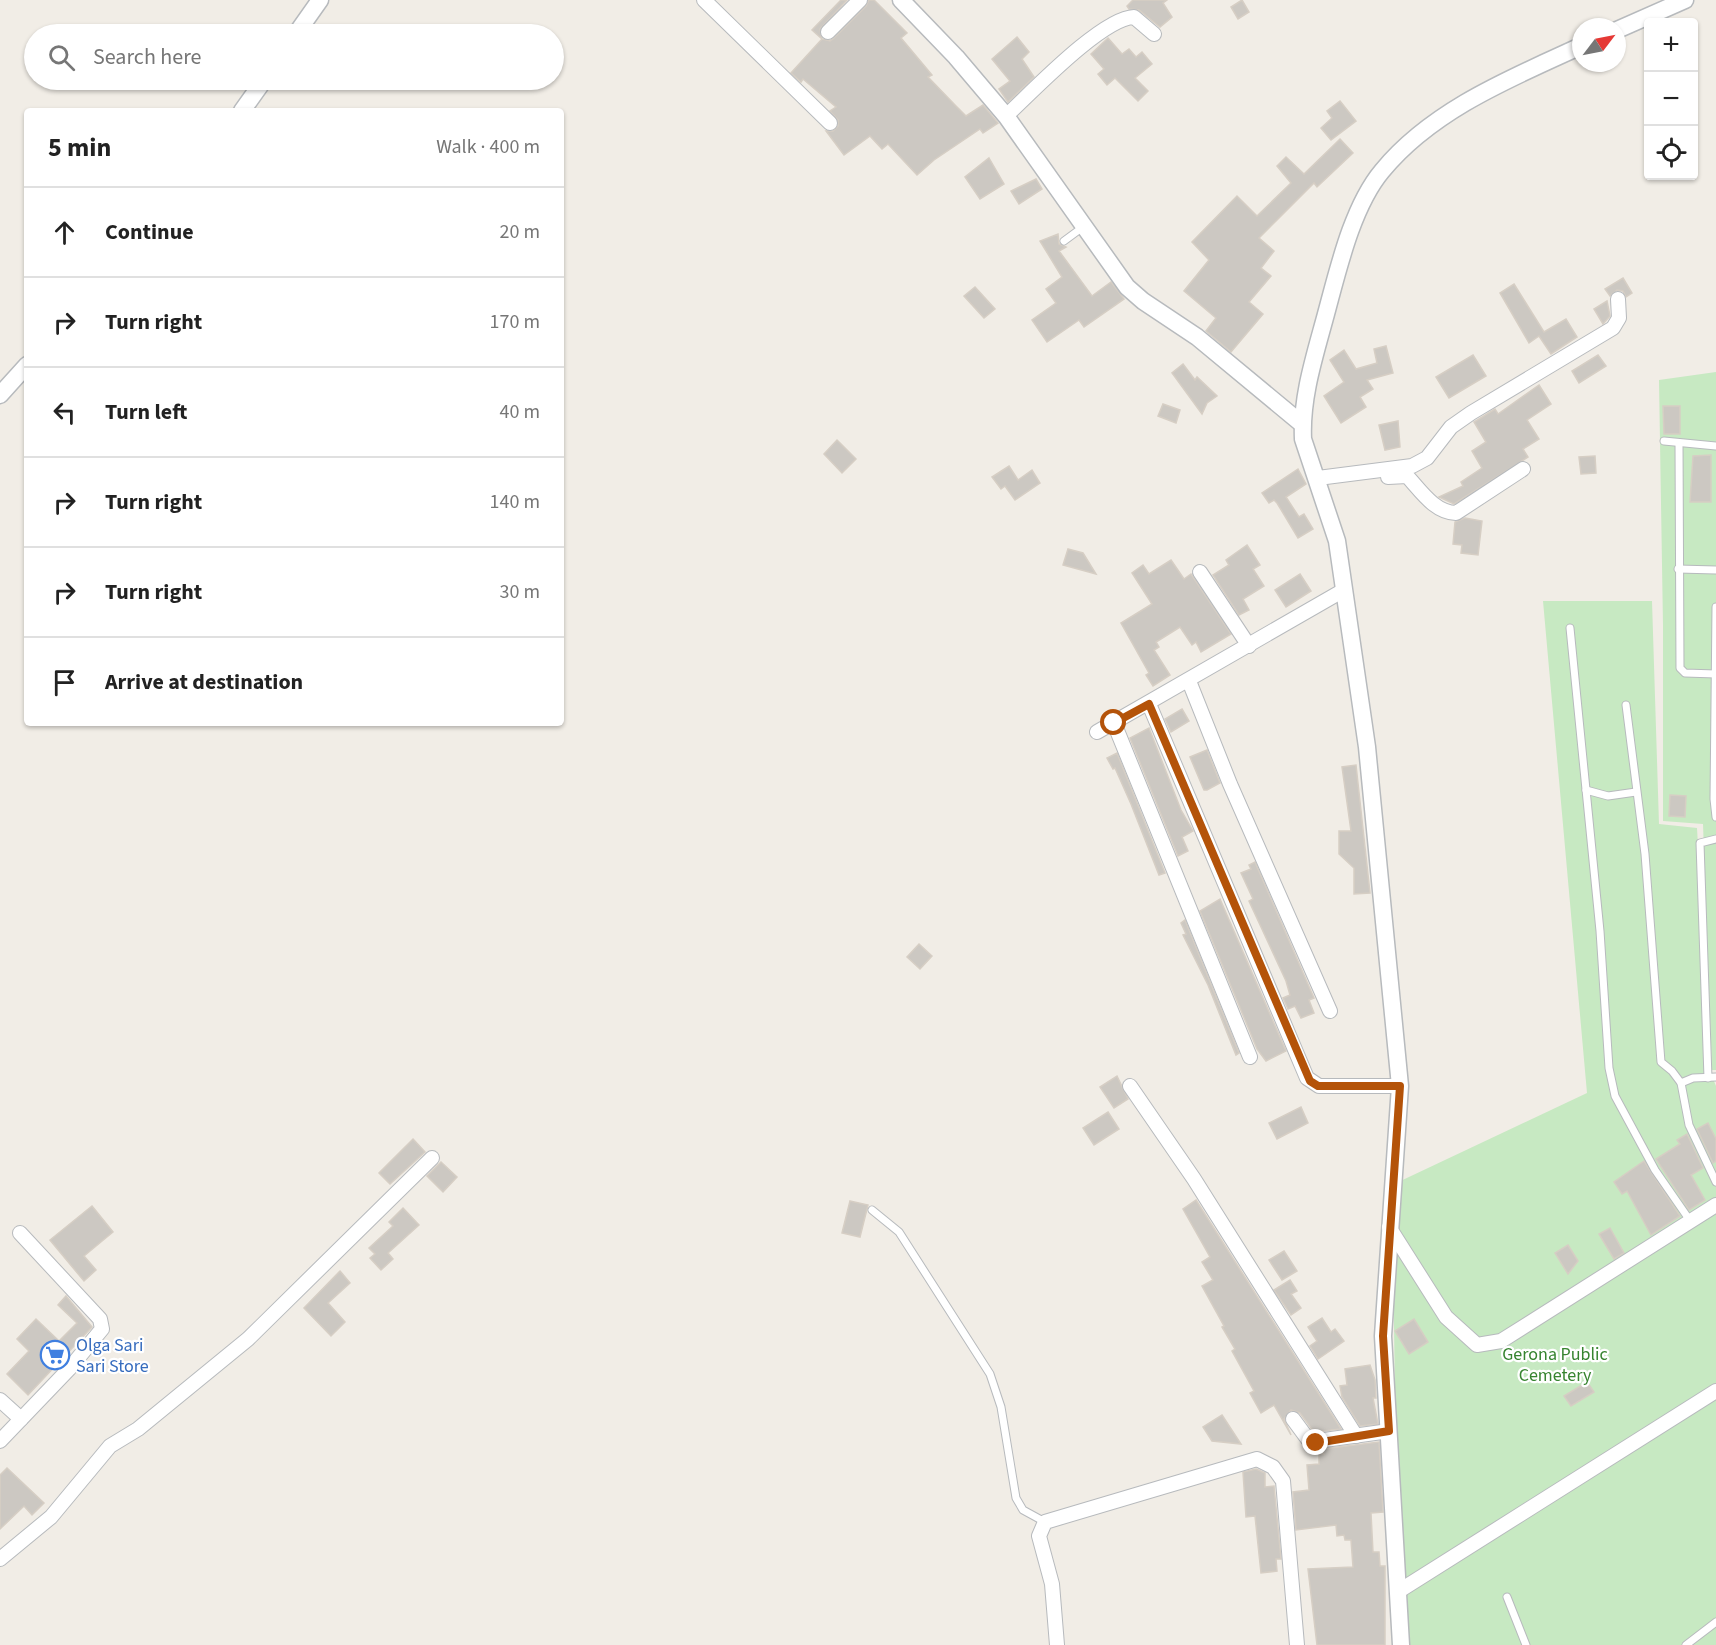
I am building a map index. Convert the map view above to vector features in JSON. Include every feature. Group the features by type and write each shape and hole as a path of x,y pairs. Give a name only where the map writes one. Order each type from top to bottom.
{"street":[{"path":"303,24 320,0"},
{"path":"704,0 830,123"},
{"path":"828,32 860,0"},
{"path":"902,0 956,57 1006,116 1128,287 1143,301 1197,337 1302,424"},
{"path":"1626,26 1685,0"},
{"path":"1006,116 1065,62 1118,20 1134,17 1154,34"},
{"path":"1401,1645 1383,1336 1400,1086 1367,747 1337,541 1303,439 1302,424 1313,365 1343,254 1353,225 1381,171 1440,119 1515,76 1572,50"},
{"path":"244,108 257,90"},
{"path":"1319,482 1412,466 1423,461 1451,427 1613,328 1619,318 1618,299"},
{"path":"0,395 24,368"},
{"path":"1319,482 1407,476 1435,506 1447,513 1456,513 1523,469"},
{"path":"1200,572 1249,646"},
{"path":"1097,732 1344,590"},
{"path":"1189,681 1329,1011"},
{"path":"1149,704 1307,1078 1318,1086 1400,1086"},
{"path":"1114,723 1250,1057"},
{"path":"1130,1086 1194,1179 1356,1436"},
{"path":"0,1559 51,1517 106,1449 138,1429 248,1339 432,1158"},
{"path":"1389,1227 1446,1317 1477,1346 1501,1341 1716,1205"},
{"path":"0,1441 69,1370 102,1329 100,1319 20,1233"},
{"path":"1399,1591 1716,1391"},
{"path":"0,1400 21,1419"},
{"path":"1293,1419 1310,1442 1389,1431"},
{"path":"1057,1645 1052,1584 1039,1536 1045,1522 1257,1459 1266,1462 1283,1481 1298,1645"}],"lane":[{"path":"1064,241 1083,227"},
{"path":"1664,441 1716,446"},
{"path":"1678,443 1680,670 1685,674 1715,674"},
{"path":"1678,569 1716,570"},
{"path":"1716,607 1714,799 1716,817"},
{"path":"1570,628 1600,931 1609,1068 1614,1096 1655,1170 1691,1222"},
{"path":"1626,705 1645,854 1661,1062 1681,1083 1689,1125 1716,1182"},
{"path":"1586,790 1608,796 1636,792"},
{"path":"1681,1083 1685,1080 1712,1077 1700,843 1716,839"},
{"path":"872,1210 899,1232 983,1360 1001,1407 1017,1498 1023,1510 1045,1522"},
{"path":"1507,1597 1526,1645"},
{"path":"1686,1645 1716,1623"}],"green space":[{"path":"1716,372 1716,1070 1712,1070 1703,824 1663,821 1659,380"},
{"name":"Gerona Public Cemetery","path":"1543,601 1652,601 1659,824 1697,828 1711,1074 1716,1086 1716,1645 1405,1645 1395,1395 1392,1185 1587,1093"}],"building":[{"path":"841,0 847,0 820,29 822,39 812,30"},
{"path":"869,0 874,0 907,33 901,38 932,75 928,77 966,116 983,105 998,123 983,133 980,129 934,160 917,175 888,144 882,149 870,136 844,155 826,131 833,131 838,126 838,120 830,111 836,107 803,79 801,82 791,73 822,39 830,41 834,38 866,6"},
{"path":"1133,0 1167,0 1163,3 1172,17 1160,27 1139,10 1129,9 1127,6"},
{"path":"1242,0 1249,12 1238,19 1231,7"},
{"path":"1017,37 1029,52 1022,59 1034,77 1008,102 999,89 1010,81 992,59"},
{"path":"1108,38 1122,54 1129,49 1136,57 1142,52 1152,64 1135,78 1148,91 1138,101 1115,78 1107,85 1098,74 1104,69 1091,54"},
{"path":"1340,101 1356,121 1331,140 1321,128 1332,118 1327,111"},
{"path":"1340,139 1353,153 1317,187 1314,183 1259,238 1274,251 1261,268 1271,276 1249,302 1263,314 1231,352 1206,331 1216,318 1184,291 1209,260 1192,242 1237,196 1257,216 1291,183 1277,166 1286,157 1304,174"},
{"path":"989,158 1004,184 980,199 965,177"},
{"path":"1036,179 1042,189 1019,204 1011,191"},
{"path":"1058,234 1059,244 1066,247 1059,251 1092,296 1111,282 1124,299 1084,327 1079,320 1047,342 1032,320 1056,303 1046,289 1062,277 1040,241"},
{"path":"1623,278 1632,293 1626,297 1623,291 1617,290 1610,296 1605,289"},
{"path":"1514,284 1544,332 1566,319 1577,337 1551,354 1539,336 1529,343 1500,293"},
{"path":"975,287 995,309 984,318 964,296"},
{"path":"1607,301 1610,316 1603,324 1594,309"},
{"path":"1386,346 1393,373 1367,380 1373,389 1360,397 1366,407 1341,423 1324,396 1344,382 1330,360 1344,350 1356,369 1377,363 1374,349"},
{"path":"1473,355 1486,376 1449,398 1436,377"},
{"path":"1598,355 1606,366 1579,383 1572,371"},
{"path":"1183,364 1195,380 1197,377 1217,396 1207,403 1202,414 1172,373"},
{"path":"1539,385 1551,404 1527,420 1539,439 1523,449 1528,457 1454,504 1439,497 1463,486 1461,482 1482,468 1472,451 1486,442 1474,422 1495,409 1498,414"},
{"path":"1163,404 1180,410 1176,423 1158,416"},
{"path":"1663,406 1680,406 1680,434 1664,434"},
{"path":"1398,421 1400,447 1385,450 1379,425"},
{"path":"837,440 856,459 842,473 824,454"},
{"path":"1711,455 1711,502 1690,502 1693,456"},
{"path":"1595,456 1596,473 1581,474 1579,457"},
{"path":"1009,466 1018,480 1032,470 1040,483 1015,500 1005,486 1001,489 992,477"},
{"path":"1298,469 1306,484 1286,497 1299,517 1304,514 1313,529 1298,538 1277,503 1274,500 1269,503 1262,493"},
{"path":"1465,518 1482,521 1478,555 1461,553 1462,545 1453,544 1455,522"},
{"path":"1247,545 1260,565 1253,569 1264,586 1243,599 1249,610 1239,615 1213,575 1229,565 1226,560"},
{"path":"1068,549 1083,553 1096,574 1063,565"},
{"path":"1171,560 1184,579 1191,574 1231,634 1201,652 1196,642 1192,645 1180,627 1156,642 1159,647 1154,650 1170,675 1153,686 1146,675 1149,673 1121,623 1152,604 1132,573 1143,565 1149,574"},
{"path":"1300,574 1311,591 1286,607 1275,590"},
{"path":"1182,709 1189,721 1171,732 1165,719"},
{"path":"1149,728 1181,810 1193,831 1182,837 1188,851 1178,856 1130,738"},
{"path":"1207,750 1220,783 1204,790 1190,757"},
{"path":"1117,753 1165,873 1159,875 1115,768 1113,769 1107,758"},
{"path":"1356,765 1370,893 1354,894 1354,868 1339,854 1339,831 1351,831 1342,767"},
{"path":"1670,795 1686,796 1685,817 1669,816"},
{"path":"1255,862 1314,998 1309,1000 1314,1013 1301,1018 1295,1006 1288,1009 1283,998 1290,995 1286,981 1249,901 1253,899 1241,873 1251,869 1249,865"},
{"path":"1220,899 1286,1051 1266,1061 1257,1049 1200,911"},
{"path":"1185,920 1239,1053 1236,1055 1208,985 1183,935 1186,934 1181,923"},
{"path":"919,944 932,956 920,969 907,957"},
{"path":"1117,1076 1128,1099 1114,1108 1100,1087"},
{"path":"1301,1107 1308,1123 1277,1139 1269,1123"},
{"path":"1108,1112 1119,1129 1094,1145 1083,1128"},
{"path":"1708,1123 1716,1139 1716,1161 1713,1163 1697,1129"},
{"path":"1687,1134 1703,1168 1691,1175 1705,1200 1689,1210 1656,1159 1680,1144 1677,1140"},
{"path":"413,1139 425,1152 390,1184 379,1173"},
{"path":"1644,1161 1680,1216 1651,1235 1627,1191 1622,1194 1614,1182"},
{"path":"441,1162 457,1177 443,1192 427,1176"},
{"path":"1196,1200 1341,1429 1314,1432 1300,1413 1291,1410 1284,1419 1291,1435 1274,1405 1261,1413 1250,1393 1254,1391 1232,1351 1235,1349 1202,1286 1213,1280 1202,1262 1210,1257 1183,1209"},
{"path":"850,1201 868,1205 860,1237 842,1233"},
{"path":"92,1206 113,1232 84,1256 96,1270 84,1281 50,1240"},
{"path":"403,1208 419,1225 388,1253 393,1259 381,1270 370,1258 375,1254 369,1248 393,1226 389,1222"},
{"path":"1610,1228 1624,1253 1614,1259 1599,1234"},
{"path":"1568,1245 1578,1261 1568,1274 1555,1253"},
{"path":"1284,1251 1297,1271 1282,1280 1269,1260"},
{"path":"340,1271 350,1283 328,1303 345,1322 331,1336 304,1308"},
{"path":"1290,1280 1297,1291 1291,1294 1301,1308 1291,1315 1274,1290"},
{"path":"66,1296 92,1327 28,1395 7,1374 29,1351 17,1339 36,1319 59,1341 77,1323 58,1305"},
{"path":"1322,1318 1331,1332 1335,1329 1344,1341 1318,1359 1310,1346 1317,1341 1308,1327"},
{"path":"1414,1319 1428,1342 1409,1354 1395,1331"},
{"path":"1370,1365 1375,1380 1376,1398 1373,1398 1378,1424 1360,1426 1342,1397 1340,1386 1347,1385 1345,1369"},
{"path":"1587,1382 1594,1392 1571,1406 1564,1396"},
{"path":"1222,1415 1241,1444 1212,1441 1203,1427"},
{"path":"1379,1442 1383,1512 1371,1513 1373,1552 1379,1552 1380,1566 1385,1566 1385,1645 1317,1645 1308,1569 1353,1567 1351,1540 1345,1540 1344,1535 1337,1536 1336,1525 1296,1530 1293,1492 1309,1490 1307,1465 1319,1464 1319,1454 1324,1454 1322,1449"},
{"path":"7,1468 44,1503 32,1515 24,1506 0,1529 0,1475"},
{"path":"1256,1469 1265,1473 1265,1487 1274,1486 1281,1559 1276,1559 1277,1571 1261,1573 1255,1516 1246,1517 1243,1472"}],"place":[{"name":"Olga Sari Sari Store","path":"55,1355"}],"route":[{"path":"1114,723 1149,704 1307,1078 1318,1086 1400,1086 1383,1336 1389,1431 1316,1443"}]}
